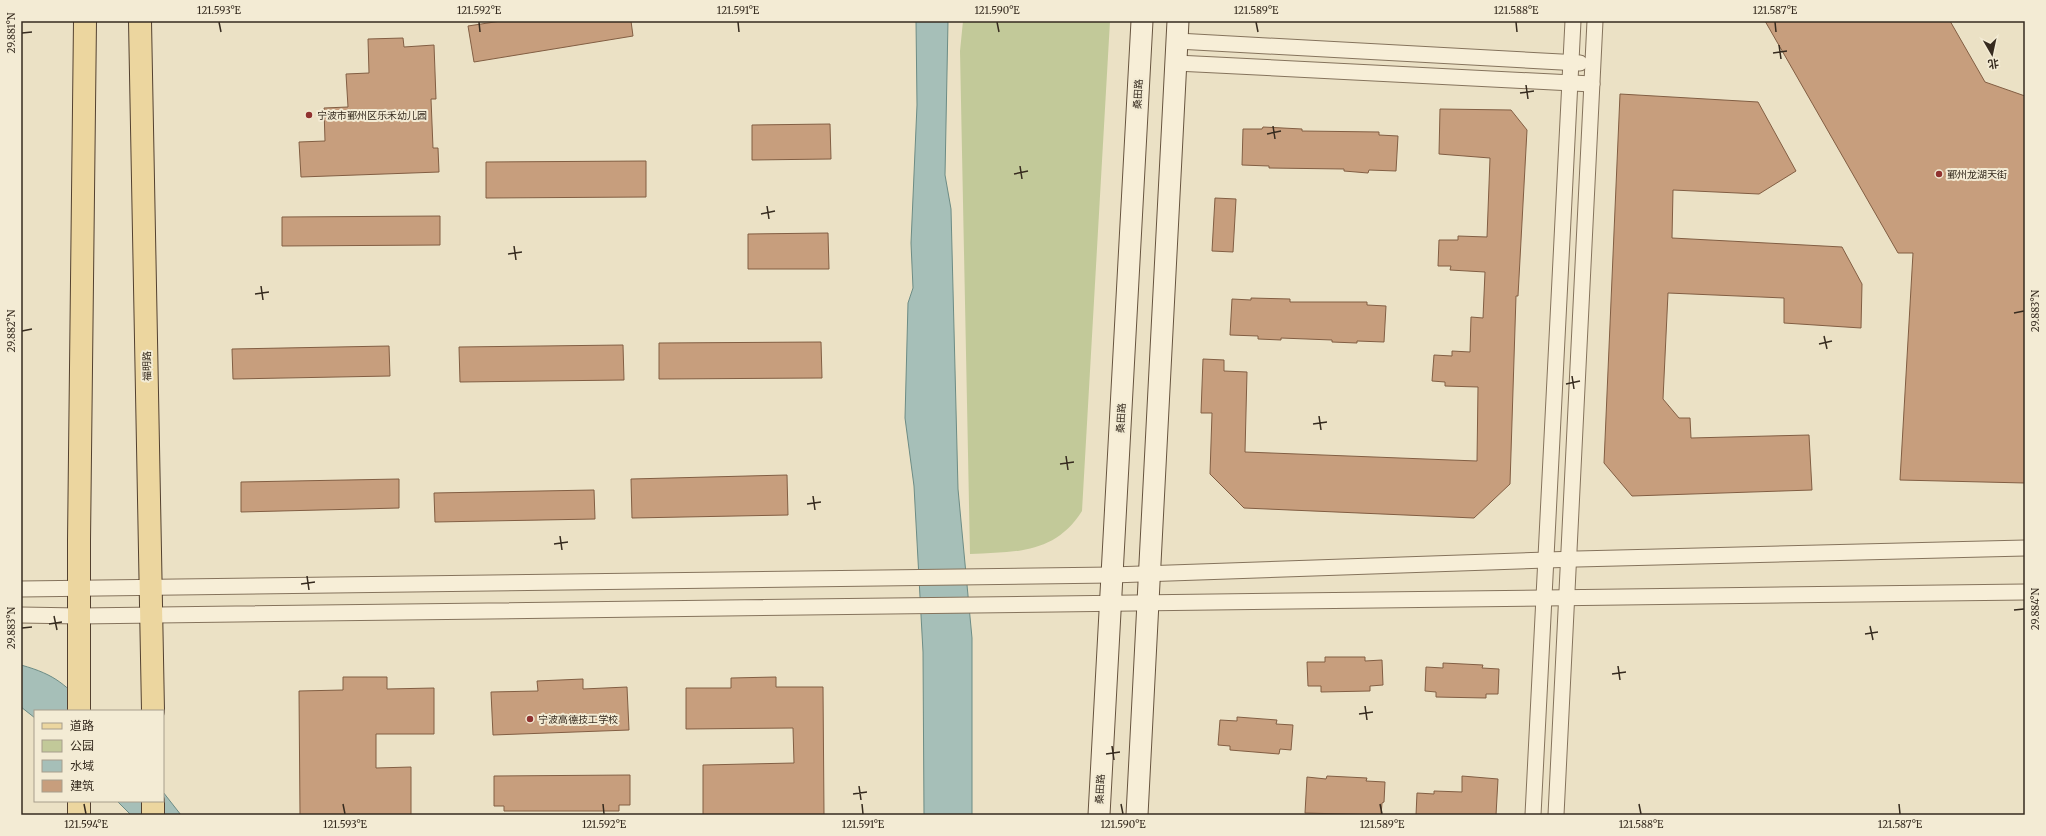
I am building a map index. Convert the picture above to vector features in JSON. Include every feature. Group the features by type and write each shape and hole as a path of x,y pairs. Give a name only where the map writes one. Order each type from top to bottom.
{"main road":[{"path":"79,710 85,21"},
{"name":"福明路","path":"140,21 152,587 153,710"},
{"name":"桑田路","path":"1099,815 1142,21"},
{"path":"1137,815 1177,31"},
{"path":"79,802 79,815"},
{"path":"153,802 153,815"}],"street":[{"path":"1533,815 1573,21"},
{"path":"1556,815 1596,21"},
{"path":"1177,31 1593,63"},
{"path":"1176,63 1592,84"},
{"path":"21,590 1112,575 1570,559 2025,548"},
{"path":"21,615 79,616 899,607 2025,592"}],"green space":[{"path":"963,21 1110,21 1082,511 1071,525 1059,536 1047,543 1018,551 970,554 960,51"}],"water":[{"path":"916,21 948,21 945,175 951,209 958,489 972,638 972,815 924,815 923,652 914,486 905,418 908,303 913,288 911,243 917,105"},
{"path":"21,665 43,673 60,682 90,710 34,710 34,717 21,707"},
{"path":"164,793 181,815 131,815 118,802 164,802"}],"building":[{"path":"501,21 631,21 633,36 474,62 468,26"},
{"name":"鄞州龙湖天街","path":"1765,21 1950,21 1985,82 2025,96 2025,483 1900,480 1913,253 1898,253"},
{"path":"403,38 404,47 434,45 436,99 431,99 433,148 438,148 439,172 301,177 299,142 325,141 324,108 348,107 346,74 369,73 368,39"},
{"path":"1620,94 1758,102 1796,171 1759,194 1673,190 1672,238 1842,247 1862,284 1861,328 1784,323 1784,298 1668,293 1663,399 1679,418 1690,418 1691,438 1809,435 1812,490 1632,496 1604,463"},
{"path":"1440,109 1511,110 1527,130 1518,296 1516,296 1510,484 1474,518 1244,508 1210,474 1212,413 1201,413 1203,359 1224,360 1224,371 1247,372 1245,452 1477,461 1478,387 1445,386 1445,382 1432,381 1434,355 1452,356 1452,351 1470,352 1471,317 1483,318 1485,272 1450,270 1451,266 1438,266 1439,240 1458,240 1458,236 1487,237 1490,158 1439,154"},
{"path":"830,124 831,159 752,160 752,125"},
{"path":"1263,127 1302,129 1302,131 1379,132 1379,135 1398,136 1396,171 1369,170 1368,173 1344,171 1344,169 1269,168 1269,166 1242,165 1243,129 1262,129"},
{"path":"646,161 646,197 486,198 486,162"},
{"path":"1215,198 1236,199 1233,252 1212,251"},
{"path":"440,216 440,245 282,246 282,217"},
{"path":"828,233 829,269 748,269 748,234"},
{"path":"1251,298 1290,299 1290,302 1367,302 1367,305 1386,306 1384,342 1357,341 1357,343 1332,342 1332,340 1281,338 1281,340 1258,339 1258,336 1230,335 1232,299 1251,300"},
{"path":"821,342 822,378 659,379 659,343"},
{"path":"623,345 624,380 460,382 459,347"},
{"path":"389,346 390,376 233,379 232,349"},
{"path":"787,475 788,515 632,518 631,479"},
{"path":"399,479 399,508 241,512 241,482"},
{"path":"594,490 595,519 435,522 434,493"},
{"path":"1325,657 1365,657 1365,661 1382,660 1383,685 1370,686 1370,691 1321,692 1321,686 1308,686 1307,662 1325,662"},
{"path":"1443,663 1483,665 1482,668 1499,669 1498,694 1486,694 1486,698 1436,697 1436,692 1425,691 1426,667 1443,668"},
{"path":"343,677 387,677 387,689 434,688 434,734 376,734 376,768 411,767 411,815 300,815 299,691 343,690"},
{"path":"776,677 776,687 823,687 824,815 703,815 703,765 794,763 793,728 686,729 686,688 731,688 731,678"},
{"path":"583,679 583,689 627,687 629,730 493,735 491,692 538,691 537,681"},
{"path":"1237,717 1277,720 1276,724 1293,725 1291,750 1280,749 1279,754 1230,750 1230,746 1218,745 1220,720 1237,721"},
{"path":"630,775 630,805 619,805 619,811 504,811 504,806 494,806 494,776"},
{"path":"1327,776 1367,778 1366,781 1385,782 1384,802 1382,803 1381,815 1305,813 1307,777 1326,779"},
{"path":"1462,776 1498,779 1496,815 1416,815 1417,793 1434,794 1434,791 1462,792"}],"place":[{"name":"宁波市鄞州区乐禾幼儿园","path":"309,115"},
{"name":"鄞州龙湖天街","path":"1939,174"},
{"name":"宁波高德技工学校","path":"530,719"}]}
